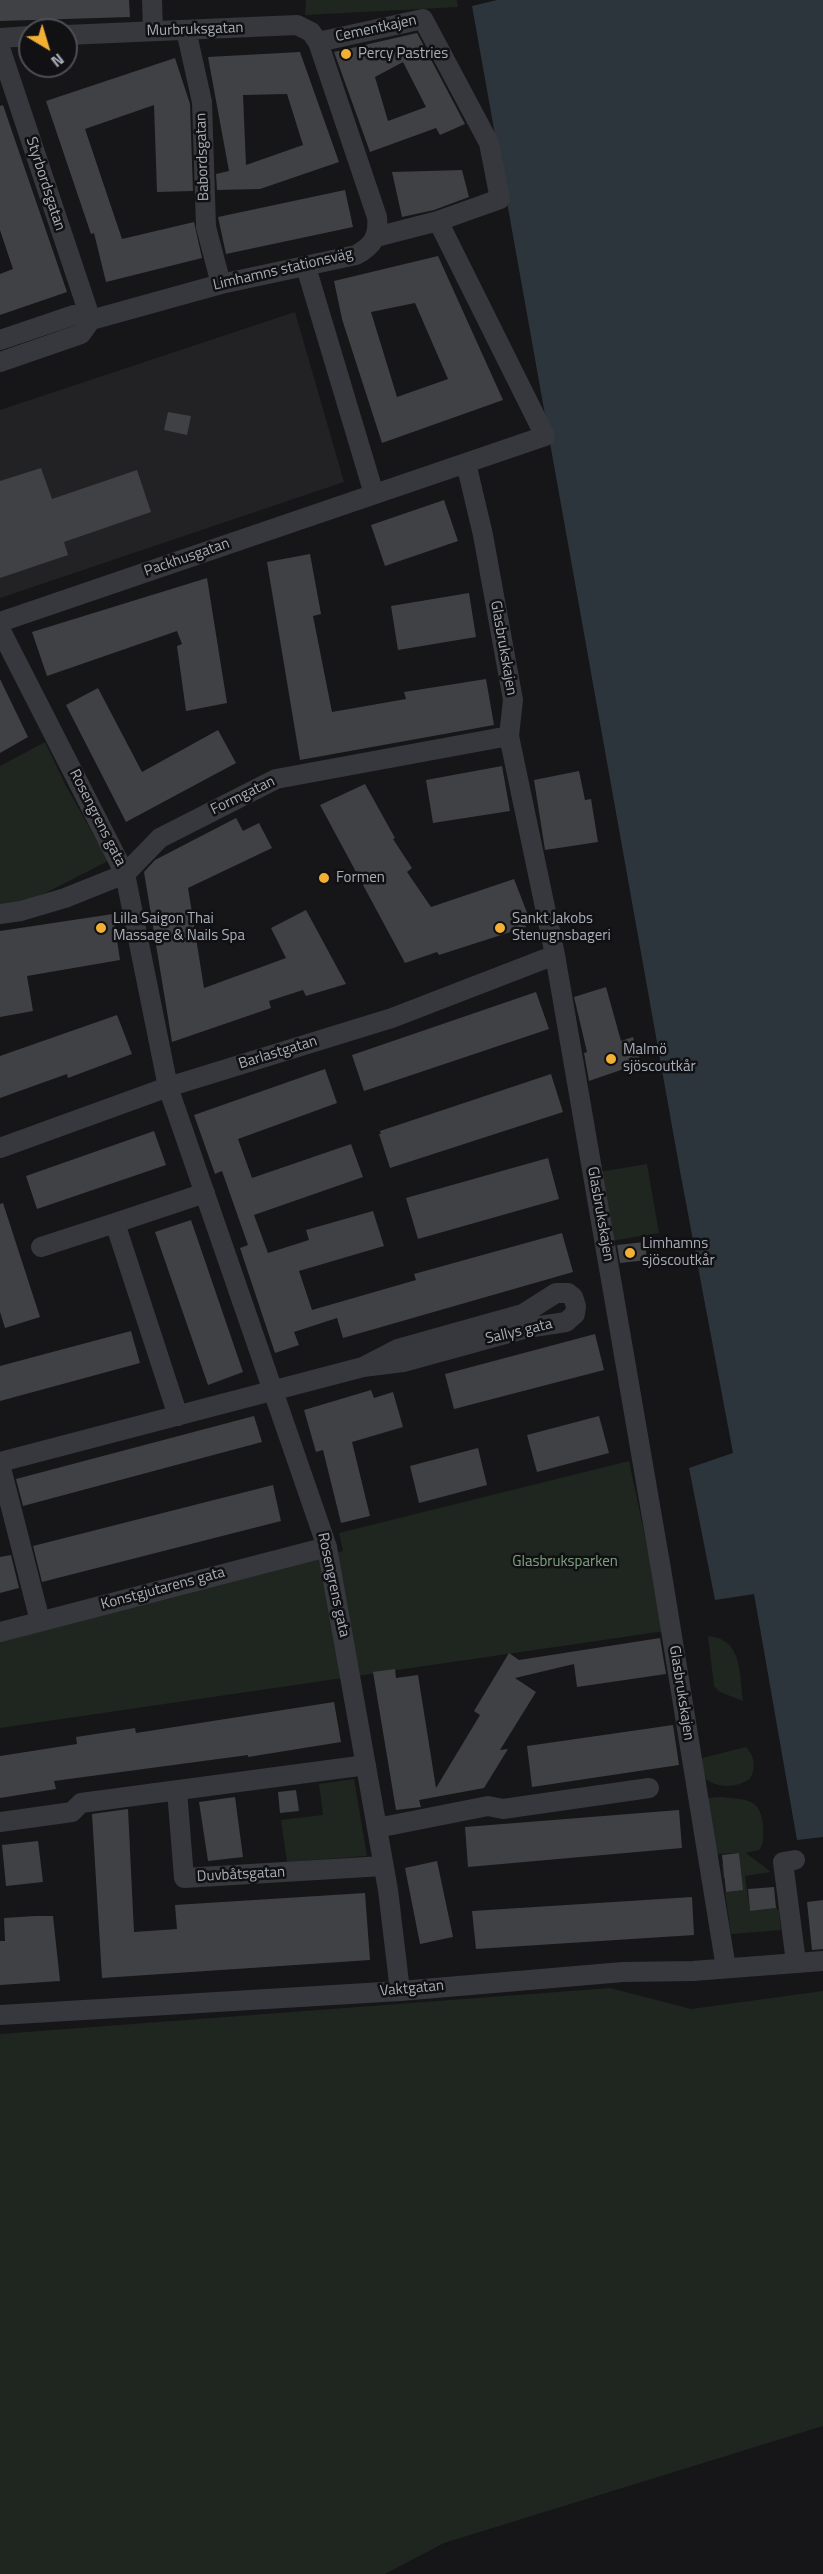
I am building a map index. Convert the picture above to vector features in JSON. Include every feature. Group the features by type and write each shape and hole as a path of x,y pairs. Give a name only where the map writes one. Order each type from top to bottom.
{"street":[{"path":"152,0 153,31"},
{"name":"Cementkajen","path":"318,42 423,18 489,143 500,200 376,237"},
{"name":"Murbruksgatan","path":"78,34 297,26 311,32 318,42"},
{"name":"Babordsgatan","path":"186,30 202,102 206,227 220,284"},
{"path":"0,38 18,37"},
{"path":"318,42 377,217 376,237"},
{"name":"Styrbordsgatan","path":"0,48 91,320"},
{"path":"438,220 545,436 465,463"},
{"name":"Limhamns stationsväg","path":"0,340 74,315 91,320 220,284 356,255 366,250 376,237"},
{"path":"306,267 374,494"},
{"name":"Limhamns stationsväg","path":"0,362 81,334 91,320"},
{"name":"Packhusgatan","path":"0,622 465,463"},
{"name":"Glasbrukskajen","path":"465,463 483,535 513,700 509,736 555,955 660,1564 726,1968"},
{"name":"Rosengrens gata","path":"0,629 125,874 168,1087 327,1547 377,1828 400,1991"},
{"name":"Formgatan","path":"0,914 21,911 66,898 125,874 160,838 276,779 509,736"},
{"name":"Barlastgatan","path":"0,1148 168,1087 392,1018 555,955"},
{"path":"41,1247 205,1193"},
{"path":"115,1223 178,1416"},
{"name":"Sallys gata","path":"0,1463 363,1367 403,1362 527,1328 566,1322 575,1314 576,1306 573,1297 568,1293 556,1293 523,1314 398,1349 363,1367"},
{"path":"0,1463 40,1621"},
{"name":"Konstgjutarens gata","path":"0,1632 327,1547"},
{"path":"0,1822 72,1812 81,1803 366,1765"},
{"path":"377,1828 489,1806 503,1809 649,1788"},
{"name":"Duvbåtsgatan","path":"177,1791 184,1878 383,1866"},
{"path":"795,1860 783,1862 796,1962"},
{"name":"Vaktgatan","path":"0,2015 400,1991 623,1972 693,1971 823,1961"}],"shaded area":[{"path":"497,0 823,0 823,1837 797,1840 754,1594 715,1600 689,1468 733,1453 680,1171 472,6"},
{"path":"295,312 344,482 0,598 0,410"}],"green space":[{"path":"306,0 457,0 458,7 305,15"},
{"path":"45,742 65,784 108,861 26,903 0,908 0,766"},
{"path":"647,1164 659,1233 611,1241 599,1172"},
{"name":"Glasbruksparken","path":"629,1461 665,1631 0,1728 0,1642 343,1551 339,1533"},
{"path":"708,1636 728,1643 733,1651 739,1669 743,1701 720,1692 714,1686"},
{"path":"746,1747 754,1762 750,1779 739,1784 721,1786 704,1778 702,1758"},
{"path":"354,1779 367,1856 287,1862 281,1820 323,1815 319,1784"},
{"path":"721,1797 750,1802 759,1810 763,1826 762,1844 759,1850 746,1853 771,1872 745,1876 750,1911 776,1908 779,1910 781,1930 731,1934 725,1892 736,1890 734,1876 723,1878 722,1864 740,1863 739,1853 717,1854 707,1798"},
{"path":"610,1988 691,2009 823,1991 823,2426 444,2543 385,2574 0,2574 0,2034"}],"building":[{"path":"0,0 129,0 130,17 18,18 18,20 0,21"},
{"path":"417,33 465,124 440,135 436,128 370,152 334,52","holes":["403,62 426,107 388,121 375,77"]},
{"path":"300,52 339,162 260,189 217,190 216,174 229,171 208,57","holes":["287,94 303,145 246,165 243,95"]},
{"path":"175,58 190,104 193,191 157,192 154,105 85,129 122,239 194,222 202,258 106,282 94,233 91,234 46,101"},
{"path":"3,105 67,292 0,315 0,274 13,269 0,230 0,106"},
{"path":"462,170 469,197 434,210 402,217 392,172"},
{"path":"345,190 353,227 226,254 218,217"},
{"path":"438,256 503,400 382,443 342,319 334,281","holes":["415,303 448,379 397,397 371,312"]},
{"path":"168,412 191,416 187,435 164,430"},
{"path":"41,468 52,499 137,470 151,512 64,542 68,555 0,578 0,481"},
{"path":"444,500 458,541 385,566 371,525"},
{"path":"310,554 321,614 313,616 332,712 406,699 404,692 486,679 494,725 300,760 267,562"},
{"path":"207,578 227,703 186,711 177,646 182,644 177,631 47,676 32,632"},
{"path":"469,593 476,637 398,650 391,606"},
{"path":"0,679 28,737 0,753"},
{"path":"98,688 142,772 218,730 236,763 126,822 66,705"},
{"path":"502,766 510,811 433,823 426,780"},
{"path":"579,771 585,800 591,799 598,842 545,850 534,780"},
{"path":"365,784 395,838 393,839 412,868 407,872 431,907 514,879 531,923 525,925 526,927 439,955 437,952 405,963 320,805"},
{"path":"236,818 243,831 259,823 272,848 188,888 204,988 286,958 271,928 306,910 346,984 306,996 303,990 269,1001 271,1008 172,1042 144,872 155,860"},
{"path":"113,914 120,960 27,976 33,1011 0,1017 0,931"},
{"path":"606,987 621,1041 633,1037 641,1063 589,1081 584,1053 587,1052 574,997"},
{"path":"536,992 549,1029 364,1091 352,1055"},
{"path":"117,1015 132,1054 68,1078 67,1074 0,1098 0,1056"},
{"path":"325,1069 337,1103 238,1139 252,1178 351,1144 363,1177 254,1215 268,1253 309,1240 306,1230 373,1211 384,1246 299,1271 312,1310 416,1280 414,1274 562,1233 573,1272 343,1338 337,1318 294,1332 299,1345 275,1353 240,1248 248,1245 222,1171 215,1174 194,1115"},
{"path":"551,1074 563,1112 390,1168 380,1131"},
{"path":"154,1131 166,1165 37,1209 26,1176"},
{"path":"548,1158 559,1199 418,1239 406,1198"},
{"path":"3,1203 40,1317 5,1328 0,1312 0,1204"},
{"path":"191,1220 243,1372 208,1385 155,1232"},
{"name":"Limhamns sjöscoutkår","path":"645,1242 647,1260 620,1263 617,1245"},
{"path":"131,1331 140,1363 0,1401 0,1366"},
{"path":"595,1334 604,1370 454,1409 445,1374"},
{"path":"371,1390 374,1398 393,1392 403,1427 352,1442 370,1516 341,1523 323,1450 316,1452 304,1410"},
{"path":"254,1416 262,1442 23,1506 16,1479"},
{"path":"599,1416 609,1453 537,1472 527,1435"},
{"path":"478,1448 487,1485 419,1503 410,1466"},
{"path":"273,1485 281,1521 42,1582 33,1546"},
{"path":"11,1555 19,1588 0,1593 0,1557"},
{"path":"660,1638 666,1674 577,1687 574,1664 515,1678 536,1692 500,1750 508,1749 484,1788 419,1800 421,1807 396,1810 373,1672 395,1669 396,1678 418,1675 436,1788 480,1715 474,1711 509,1653 519,1660"},
{"path":"334,1702 341,1742 248,1757 248,1755 54,1781 56,1789 0,1798 0,1756 77,1744 76,1737 135,1728 136,1733"},
{"path":"673,1725 679,1765 532,1787 527,1746"},
{"path":"296,1790 299,1811 280,1813 278,1792"},
{"path":"235,1797 243,1857 208,1861 199,1802"},
{"path":"128,1809 134,1932 177,1929 175,1905 365,1893 370,1960 102,1978 92,1814"},
{"path":"679,1810 682,1848 468,1867 465,1827"},
{"path":"38,1841 43,1882 6,1886 2,1845"},
{"path":"739,1853 743,1890 726,1892 722,1855"},
{"path":"437,1861 453,1937 420,1944 405,1868"},
{"path":"774,1887 776,1908 750,1911 748,1889"},
{"path":"692,1897 694,1935 476,1949 472,1911"},
{"path":"823,1900 823,1949 812,1950 807,1902"},
{"path":"53,1916 60,1981 0,1985 0,1941 5,1941 4,1918"}],"place":[{"name":"Percy Pastries","path":"346,54"},
{"name":"Formen","path":"324,878"},
{"name":"Lilla Saigon Thai Massage & Nails Spa","path":"101,928"},
{"name":"Sankt Jakobs Stenugnsbageri","path":"500,928"},
{"name":"Malmö sjöscoutkår","path":"611,1059"},
{"name":"Limhamns sjöscoutkår","path":"630,1253"}]}
